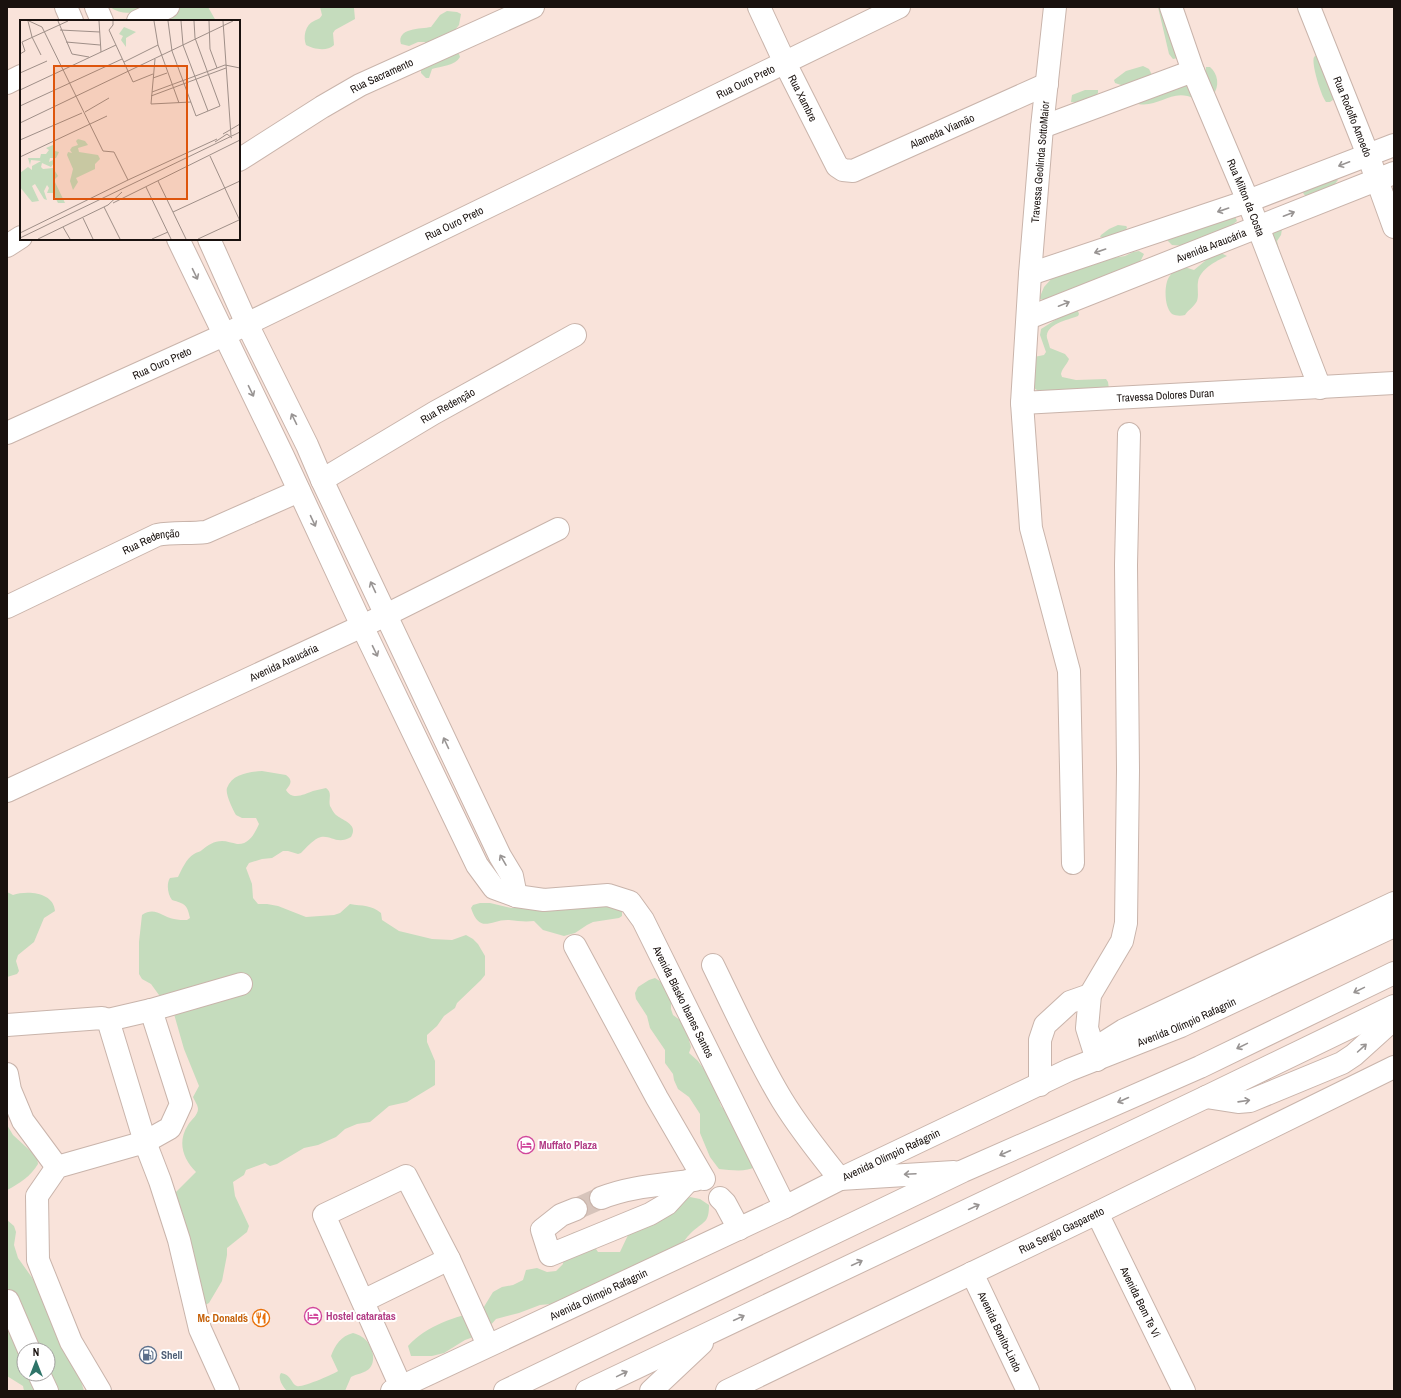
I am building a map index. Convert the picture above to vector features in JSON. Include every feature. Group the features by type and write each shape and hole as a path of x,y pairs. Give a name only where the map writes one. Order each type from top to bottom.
{"main road":[{"path":"66,7 72,20"},
{"path":"96,7 102,20"},
{"path":"140,20 168,7"},
{"name":"Rua Sacramento","path":"240,159 322,107 360,85 533,7"},
{"name":"Rua Xambre","path":"759,7 785,63 837,166"},
{"name":"Rua Ouro Preto","path":"7,432 224,335 898,7"},
{"name":"Travessa Geolinda SottoMaior","path":"1028,318 1030,274 1042,127 1055,7"},
{"name":"Rua Milton da Costa","path":"1171,7 1193,72 1248,201 1320,388"},
{"name":"Rua Rodolfo Amoedo","path":"1309,7 1368,155 1385,177 1394,227"},
{"path":"1042,127 1193,72"},
{"path":"7,83 20,76"},
{"name":"Alameda Viamão","path":"837,166 843,170 853,171 1047,84"},
{"path":"1030,274 1248,201 1394,145"},
{"name":"Avenida Araucária","path":"1028,318 1385,177"},
{"path":"7,246 20,238"},
{"name":"Avenida Blasko Ibanes Santos","path":"178,240 283,456 362,626 477,865 494,888 516,896 544,900 608,895 630,902 643,920 785,1207"},
{"path":"209,240 247,324 307,445 386,615 497,848 512,876 516,896"},
{"path":"1028,318 1022,403 1031,528 1069,671 1073,862"},
{"name":"Rua Redenção","path":"322,480 434,413 575,336"},
{"name":"Travessa Dolores Duran","path":"1022,403 1394,383"},
{"path":"1129,434 1126,565 1128,770 1126,923 1122,941 1090,995 1087,1028 1096,1054 1124,1030 1394,903"},
{"path":"283,456 307,445"},
{"name":"Rua Redenção","path":"7,607 157,535 170,533 190,534 206,532 299,491"},
{"name":"Avenida Araucária","path":"7,791 386,615 558,530"},
{"name":"Avenida Olímpio Rafagnin","path":"396,1389 785,1207 840,1179 1040,1085 1096,1054 1181,1026 1394,926"},
{"path":"575,946 705,1186 725,1203 739,1228"},
{"path":"713,965 782,1100 810,1142 840,1179 963,1171"},
{"path":"505,1391 963,1171 1200,1066 1394,973"},
{"path":"7,1025 102,1018 108,1020 151,1010 240,984"},
{"path":"1040,1085 1040,1040 1045,1025 1070,1002 1090,995"},
{"path":"587,1391 1394,1006"},
{"path":"100,1391 71,1342 38,1260 37,1196 57,1167 145,1142 170,1128 181,1104 151,1010"},
{"path":"1206,1097 1238,1102 1250,1100 1335,1066 1354,1055 1394,1019"},
{"path":"108,1020 145,1142 160,1181 179,1240 200,1329 228,1391"},
{"name":"Rua Sergio Gasparetto","path":"727,1391 1097,1213 1394,1067"},
{"path":"7,1074 10,1090 23,1121 57,1167"},
{"path":"396,1389 363,1301 324,1215 406,1176 449,1259 488,1346"},
{"path":"601,1198 617,1192 660,1184 705,1186"},
{"path":"576,1209 561,1215 542,1230 550,1254 650,1214 705,1186"},
{"name":"Avenida Bem Te Vi","path":"1097,1213 1184,1391"},
{"path":"363,1301 449,1259"},
{"name":"Avenida Bonito-Lindo","path":"972,1273 1028,1391"},
{"path":"8,1301 26,1342"},
{"path":"651,1391 718,1328"}],"green space":[{"path":"110,7 152,7 136,12 125,13"},
{"path":"178,7 208,7 215,20 155,20"},
{"path":"320,7 354,8 355,19 335,30 333,33 334,45 328,49 316,49 306,45 305,38 307,28 322,15"},
{"path":"1158,7 1172,7 1178,58 1173,59 1169,54"},
{"path":"447,11 461,14 459,25 454,31 456,52 460,57 451,64 432,69 429,78 426,78 421,73 421,52 425,46 425,42 418,42 409,46 401,44 400,39 402,35 410,30 431,27 440,15"},
{"path":"1320,52 1340,95 1330,102 1326,102 1324,99 1315,72 1313,60 1314,57"},
{"path":"1143,66 1149,69 1152,75 1124,86 1115,83 1114,80 1126,71"},
{"path":"1206,67 1210,67 1213,70 1217,80 1217,88 1213,95 1195,99 1179,95 1153,103 1138,104 1137,102 1205,73"},
{"path":"1085,90 1098,90 1098,93 1086,100 1071,102 1072,95"},
{"path":"1333,175 1338,180 1334,185 1309,200 1303,193 1304,187"},
{"path":"1234,214 1237,221 1232,225 1185,246 1172,245 1167,240 1173,236"},
{"path":"1118,225 1126,226 1126,230 1108,238 1100,237 1109,229"},
{"path":"1276,226 1282,229 1281,235 1277,241 1280,253 1266,237"},
{"path":"1139,251 1144,254 1138,266 1046,300 1039,299 1044,287 1054,276 1101,260 1125,256"},
{"path":"1221,253 1227,256 1205,269 1199,277 1198,299 1194,305 1185,315 1178,316 1172,314 1169,311 1166,301 1166,285 1170,275 1181,266 1194,270 1205,261 1208,255"},
{"path":"1068,311 1078,311 1079,314 1078,316 1058,323 1047,333 1050,348 1065,354 1069,359 1063,368 1061,374 1062,377 1076,380 1106,379 1109,389 1043,394 1034,388 1034,357 1044,355 1046,352 1040,335 1041,329"},
{"path":"262,771 286,775 290,779 290,782 286,790 295,796 326,788 330,794 330,806 337,816 349,823 353,828 353,833 351,837 341,840 326,837 318,838 298,854 283,851 272,858 249,863 246,868 252,884 253,898 258,904 278,906 306,917 334,915 340,913 350,904 370,907 378,910 381,913 382,920 399,931 432,939 452,940 466,935 478,944 485,956 485,975 457,1003 455,1008 444,1016 437,1026 427,1035 427,1042 435,1061 435,1085 407,1102 389,1106 370,1122 357,1124 345,1129 336,1137 318,1145 304,1148 277,1164 270,1166 265,1163 246,1170 244,1175 233,1182 235,1196 249,1226 247,1232 227,1248 222,1281 209,1303 203,1306 175,1193 196,1172 191,1167 185,1156 182,1144 185,1131 198,1111 193,1097 199,1086 184,1049 172,1007 165,998 159,995 151,984 142,979 139,974 139,942 142,915 155,912 177,920 187,920 190,918 185,905 172,900 168,886 170,878 178,877 184,864 191,856 219,841 241,844 245,843 253,835 259,824 256,818 242,818 236,815 228,798 227,788 229,783 237,777 247,773"},
{"path":"7,892 13,895 19,893 32,893 45,896 50,900 55,911 44,918 34,942 18,955 16,961 19,971 17,974 7,977"},
{"path":"490,903 511,908 542,908 597,904 622,909 622,916 619,918 593,922 575,933 564,936 543,930 534,921 503,920 487,924 482,923 474,916 471,908 473,905"},
{"path":"655,978 666,985 671,997 671,1009 673,1015 684,1023 691,1047 689,1053 698,1061 713,1082 721,1106 745,1134 757,1166 748,1170 719,1169 710,1157 700,1133 700,1114 689,1097 678,1089 673,1074 665,1063 665,1050 650,1028 647,1016 636,999 635,993 638,987"},
{"path":"7,1125 13,1135 37,1157 38,1164 24,1179 7,1190"},
{"path":"690,1197 700,1199 709,1205 708,1215 706,1221 691,1233 678,1248 551,1304 540,1305 519,1313 496,1319 479,1335 465,1340 444,1353 432,1356 411,1356 408,1346 424,1332 452,1319 482,1310 493,1292 502,1287 513,1285 523,1280 526,1270 537,1268 547,1272 556,1271 563,1264 565,1242 572,1233 582,1230 590,1233 592,1243 598,1252 620,1252 629,1233 675,1204"},
{"path":"7,1220 14,1226 16,1232 14,1245 18,1258 38,1286 76,1364 84,1391 24,1391 23,1386 17,1382 56,1382 56,1342 16,1342 16,1382 7,1376"},
{"path":"353,1333 365,1339 371,1347 373,1361 369,1369 351,1377 345,1391 287,1391 285,1389 280,1380 281,1373 289,1377 295,1385 300,1386 338,1371 331,1356 334,1348 345,1336"}],"tunnel":[{"path":"576,1209 601,1198"}],"place":[{"name":"Muffato Plaza","path":"526,1145"},
{"name":"Hostel cataratas","path":"313,1316"},
{"name":"Mc Donald´s","path":"261,1318"},
{"name":"Shell","path":"148,1355"}]}
